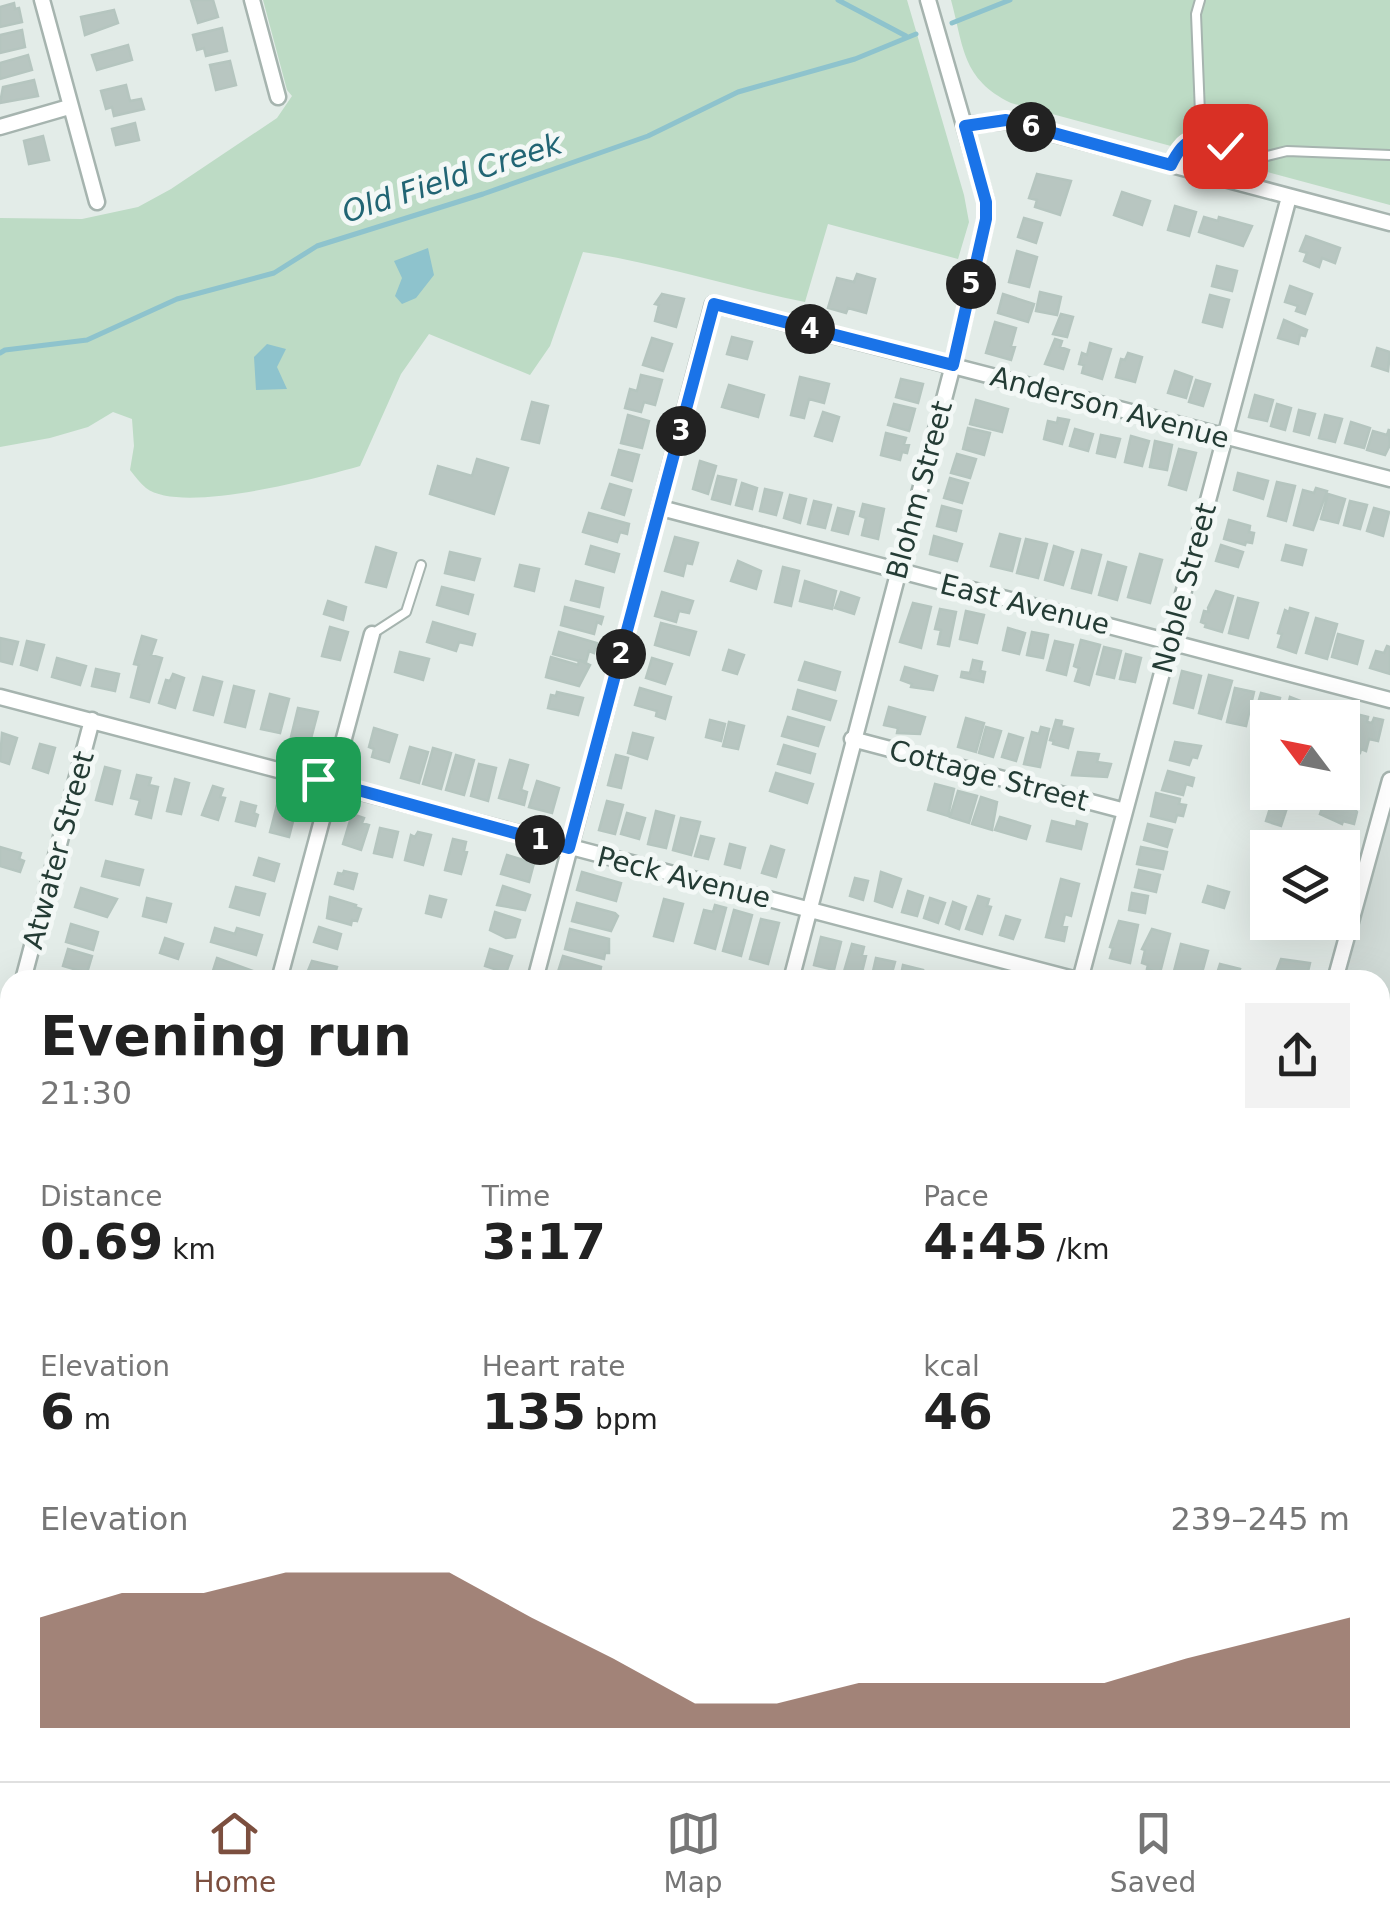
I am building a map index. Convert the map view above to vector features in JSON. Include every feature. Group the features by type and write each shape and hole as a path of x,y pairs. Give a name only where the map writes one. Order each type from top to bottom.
{"street":[{"path":"42,0 97,202"},
{"path":"252,0 278,97"},
{"name":"Blohm Street","path":"794,970 953,365 986,219 986,202 928,0"},
{"path":"0,127 70,107"},
{"path":"965,126 1006,120 1390,223"},
{"name":"Noble Street","path":"1082,970 1290,197"},
{"name":"Anderson Avenue","path":"661,508 714,304 1390,479"},
{"path":"538,970 661,508"},
{"name":"East Avenue","path":"661,508 1390,700"},
{"path":"282,970 372,634"},
{"name":"Peck Avenue","path":"0,696 1042,970"},
{"name":"Atwater Street","path":"26,970 92,720"},
{"name":"Cottage Street","path":"852,739 1125,811"},
{"path":"1338,970 1390,780"}],"lane":[{"path":"1200,0 1196,14 1201,138"},
{"path":"1171,165 1180,147 1201,138 1225,146 1243,162 1245,186"},
{"path":"1243,162 1287,151 1390,155"},
{"path":"372,634 406,612 421,565"}],"shaded area":[{"path":"1390,811 1390,970 1348,970 1356,940 1360,940 1360,924"}],"green space":[{"path":"263,0 907,0 964,195 969,222 958,259 828,224 805,302 583,252 550,346 530,375 429,334 401,374 360,466 250,492 188,498 146,488 130,470 134,446 132,419 113,412 88,427 0,447 0,218 82,219 138,207 277,118 292,96 287,90"},
{"path":"951,0 1390,0 1390,205 1011,103 995,94 974,73"}],"water":[{"path":"428,248 434,275 416,298 402,304 395,296 402,278 394,261"},
{"path":"267,344 286,349 277,367 287,389 256,390 254,357"}],"building":[{"path":"191,0 213,0 218,17 198,23"},
{"path":"14,3 22,22 0,27 0,7"},
{"path":"114,10 118,23 85,35 81,17"},
{"path":"222,28 227,51 206,56 204,48 197,50 193,35"},
{"path":"22,30 25,47 0,53 0,35"},
{"path":"128,45 132,60 97,70 92,55"},
{"path":"28,55 32,70 0,79 0,63"},
{"path":"230,61 236,85 216,90 210,65"},
{"path":"34,80 38,96 0,103 3,87"},
{"path":"126,85 130,101 141,99 144,109 114,116 112,107 106,109 101,91"},
{"path":"135,123 139,140 116,145 112,129"},
{"path":"43,136 49,160 29,164 24,141"},
{"path":"1037,174 1071,181 1060,215 1035,207 1037,200 1029,198"},
{"path":"1122,192 1150,201 1142,225 1114,215"},
{"path":"1175,206 1196,212 1189,236 1168,230"},
{"path":"1204,217 1252,226 1243,246 1199,232"},
{"path":"1024,218 1042,223 1036,243 1018,237"},
{"path":"1306,236 1340,248 1335,263 1322,258 1319,267 1304,261 1307,253 1300,251"},
{"path":"1017,251 1037,257 1029,287 1009,282"},
{"path":"1217,266 1237,271 1232,291 1212,286"},
{"path":"857,274 875,279 866,313 828,308 837,278 854,282"},
{"path":"1290,286 1312,294 1305,314 1296,311 1298,306 1285,302"},
{"path":"1040,292 1061,297 1057,315 1036,311"},
{"path":"662,294 684,299 676,327 655,321 659,305 655,304"},
{"path":"1003,294 1034,304 1028,322 998,313"},
{"path":"1210,295 1229,300 1222,327 1203,322"},
{"path":"1061,314 1073,317 1067,337 1053,334"},
{"path":"1284,320 1307,330 1305,336 1300,335 1298,344 1278,338"},
{"path":"995,322 1016,328 1011,360 986,353"},
{"path":"732,337 752,342 747,359 727,354"},
{"path":"652,338 672,344 663,371 643,365"},
{"path":"1055,339 1062,341 1060,347 1069,350 1063,369 1045,364"},
{"path":"1090,343 1111,349 1102,379 1082,373 1084,365 1079,364"},
{"path":"1377,348 1390,352 1388,371 1372,366"},
{"path":"1128,353 1142,357 1135,382 1116,377 1121,359 1125,360"},
{"path":"1175,371 1192,377 1186,398 1168,393"},
{"path":"641,375 662,380 655,405 644,402 641,412 625,408 630,389 637,391"},
{"path":"800,377 829,384 824,403 809,399 804,418 791,415"},
{"path":"901,379 923,384 918,403 896,397"},
{"path":"1196,380 1210,384 1203,406 1189,402"},
{"path":"729,385 764,395 758,417 722,407"},
{"path":"1255,395 1273,400 1267,421 1249,417"},
{"path":"976,400 1008,409 1002,432 970,424"},
{"path":"532,402 548,406 539,443 522,439"},
{"path":"894,404 915,409 909,431 888,425"},
{"path":"1277,404 1291,408 1285,430 1271,426"},
{"path":"1299,410 1315,414 1309,435 1294,431"},
{"path":"823,412 839,417 832,441 815,436"},
{"path":"628,415 649,421 642,448 621,443"},
{"path":"1325,415 1342,419 1335,442 1319,438"},
{"path":"1058,418 1069,420 1062,444 1044,439 1048,421 1057,423"},
{"path":"1351,422 1370,428 1364,448 1345,443"},
{"path":"968,428 990,433 984,455 963,449"},
{"path":"1075,429 1093,434 1088,451 1070,446"},
{"path":"1389,429 1390,445 1385,455 1367,450 1373,431 1387,435"},
{"path":"886,433 906,438 907,453 902,452 900,460 881,455"},
{"path":"1101,435 1120,439 1115,457 1097,453"},
{"path":"1131,436 1149,441 1142,466 1125,462"},
{"path":"1155,441 1172,445 1167,470 1150,467"},
{"path":"1179,449 1196,453 1186,490 1169,485"},
{"path":"619,450 639,455 632,481 612,475"},
{"path":"957,454 976,459 970,478 951,473"},
{"path":"477,459 508,468 494,514 430,494 438,466 472,476"},
{"path":"700,461 716,466 708,494 693,489"},
{"path":"1238,473 1268,481 1263,499 1234,490"},
{"path":"718,476 736,480 730,504 712,499"},
{"path":"950,478 968,483 962,503 944,498"},
{"path":"1277,482 1295,486 1286,521 1268,516"},
{"path":"742,483 757,488 752,509 736,505"},
{"path":"610,484 631,490 624,515 602,508"},
{"path":"1316,488 1327,491 1313,530 1294,525 1303,490 1314,493"},
{"path":"765,489 782,493 776,515 760,511"},
{"path":"1328,494 1345,499 1338,523 1321,519"},
{"path":"790,495 806,499 800,523 784,518"},
{"path":"814,501 831,505 825,528 808,524"},
{"path":"1350,501 1367,505 1360,529 1344,525"},
{"path":"863,504 884,509 878,539 862,535 866,518 860,516"},
{"path":"942,506 961,511 956,531 937,526"},
{"path":"838,508 854,512 848,534 832,530"},
{"path":"1374,508 1389,512 1383,536 1367,531"},
{"path":"589,513 629,524 627,534 620,532 617,542 583,532"},
{"path":"1229,520 1250,526 1249,532 1254,533 1252,543 1224,539"},
{"path":"1000,534 1020,539 1012,571 991,566"},
{"path":"934,536 962,544 957,561 930,554"},
{"path":"675,537 698,543 692,564 686,563 683,576 665,571"},
{"path":"1026,539 1047,544 1038,578 1017,573"},
{"path":"1221,545 1243,552 1238,567 1216,561"},
{"path":"1286,545 1306,550 1302,565 1282,560"},
{"path":"591,546 619,554 614,572 586,564"},
{"path":"1054,546 1073,552 1063,585 1045,580"},
{"path":"376,547 396,553 386,587 366,582"},
{"path":"1082,550 1101,555 1091,593 1072,588"},
{"path":"450,552 480,559 474,580 445,573"},
{"path":"1140,554 1162,560 1150,603 1128,597"},
{"path":"738,561 761,571 756,589 731,581"},
{"path":"1108,562 1126,567 1117,600 1099,595"},
{"path":"520,565 539,569 534,591 515,586"},
{"path":"783,567 799,571 791,606 775,602"},
{"path":"576,581 603,588 599,607 571,600"},
{"path":"805,581 836,591 832,609 800,601"},
{"path":"442,587 473,595 468,614 437,605"},
{"path":"1216,591 1233,596 1222,632 1201,622"},
{"path":"662,592 693,601 689,613 679,611 676,622 655,616"},
{"path":"841,592 859,598 854,614 835,608"},
{"path":"1238,598 1258,603 1248,638 1229,633"},
{"path":"328,601 346,607 343,620 324,614"},
{"path":"913,603 931,607 921,648 900,642"},
{"path":"565,607 603,617 601,624 597,622 594,634 561,625"},
{"path":"1290,608 1308,613 1296,653 1278,647 1285,610 1289,612"},
{"path":"940,609 956,612 949,646 938,644 941,630 935,629"},
{"path":"966,611 984,615 977,643 960,639"},
{"path":"1316,618 1337,624 1327,659 1306,653"},
{"path":"433,622 475,634 472,645 459,642 456,651 427,642"},
{"path":"661,623 696,632 689,655 655,645"},
{"path":"330,627 348,632 340,660 322,656"},
{"path":"1008,628 1025,633 1019,654 1003,650"},
{"path":"559,632 597,643 586,662 579,660 590,665 579,686 546,677 551,657 578,665 579,661 553,654"},
{"path":"1032,632 1048,635 1043,658 1027,655"},
{"path":"1338,634 1363,641 1357,664 1332,657"},
{"path":"142,636 156,640 151,655 162,658 149,702 131,697"},
{"path":"0,638 18,642 12,664 0,661"},
{"path":"1081,640 1100,645 1089,685 1075,681 1079,668 1074,666"},
{"path":"27,641 44,645 37,670 21,665"},
{"path":"1055,641 1073,645 1066,675 1047,670"},
{"path":"1387,646 1390,674 1370,668 1376,651 1384,653"},
{"path":"1104,647 1121,651 1114,678 1097,674"},
{"path":"729,650 744,655 737,674 723,670"},
{"path":"400,652 429,659 423,680 395,672"},
{"path":"1126,654 1141,658 1135,682 1120,679"},
{"path":"57,658 86,666 80,685 52,677"},
{"path":"652,658 672,664 665,684 646,678"},
{"path":"973,660 982,662 983,682 961,677 962,672 970,673"},
{"path":"805,662 840,672 835,690 799,680"},
{"path":"905,667 937,676 933,690 911,687 912,684 901,680"},
{"path":"96,669 119,674 115,691 92,686"},
{"path":"1182,671 1201,676 1193,708 1174,703"},
{"path":"173,674 184,678 175,708 159,703 166,680 170,681"},
{"path":"1209,675 1232,681 1221,719 1199,713"},
{"path":"203,677 222,682 213,715 194,710"},
{"path":"234,686 254,691 245,727 225,722"},
{"path":"640,688 671,697 665,719 656,716 657,711 635,705"},
{"path":"1235,688 1254,692 1246,726 1227,722"},
{"path":"798,690 836,701 830,720 793,709"},
{"path":"557,692 583,698 578,715 548,708 551,695 556,696"},
{"path":"1261,693 1280,698 1280,700 1259,700"},
{"path":"270,694 289,699 280,733 261,729"},
{"path":"889,707 925,717 920,734 897,733 898,728 884,725"},
{"path":"298,708 318,712 308,750 289,745"},
{"path":"1360,715 1368,717 1367,722 1372,723 1374,718 1383,720 1378,741 1369,739 1366,751 1361,749 1360,753"},
{"path":"788,717 824,727 818,746 782,736"},
{"path":"966,718 984,723 976,752 958,747"},
{"path":"710,720 725,724 721,741 706,737"},
{"path":"1056,720 1073,729 1068,748 1050,740"},
{"path":"729,722 744,726 738,749 723,746"},
{"path":"986,727 1001,731 993,757 979,753"},
{"path":"1041,727 1049,729 1040,767 1024,764 1032,732 1039,734"},
{"path":"374,728 397,735 389,762 372,757 374,749 369,747"},
{"path":"2,733 17,738 9,764 0,761"},
{"path":"633,733 653,738 647,759 628,753"},
{"path":"1009,734 1023,738 1016,761 1002,757"},
{"path":"1175,742 1201,746 1197,758 1192,757 1189,765 1170,760"},
{"path":"40,744 55,748 48,773 33,768"},
{"path":"784,745 815,754 810,773 778,764"},
{"path":"410,747 428,752 419,783 401,778"},
{"path":"433,748 451,753 441,789 423,784"},
{"path":"1078,752 1099,754 1097,762 1111,764 1107,777 1072,775"},
{"path":"456,755 474,760 464,795 446,790"},
{"path":"616,755 628,758 621,788 608,785"},
{"path":"510,760 528,765 521,790 527,792 524,805 499,798"},
{"path":"479,764 496,768 488,801 471,796"},
{"path":"105,767 120,771 112,804 96,800"},
{"path":"1168,771 1194,778 1192,786 1186,784 1183,795 1162,790"},
{"path":"776,773 813,784 807,803 770,791"},
{"path":"137,775 151,778 149,785 158,787 151,818 136,814 140,800 131,798"},
{"path":"175,779 189,783 181,814 167,811"},
{"path":"537,781 559,788 552,813 529,807"},
{"path":"935,784 954,789 948,816 928,810"},
{"path":"213,786 223,789 220,797 225,798 218,820 202,815"},
{"path":"958,791 977,796 969,823 950,817"},
{"path":"1156,793 1180,799 1179,804 1186,805 1183,816 1177,815 1175,822 1151,816"},
{"path":"981,797 997,802 992,830 972,824"},
{"path":"607,801 623,805 615,834 599,830"},
{"path":"241,802 256,806 255,826 236,821"},
{"path":"277,805 296,810 289,837 270,832"},
{"path":"1269,810 1286,810 1281,826 1266,821"},
{"path":"1321,810 1357,812 1354,824 1342,824 1320,814"},
{"path":"656,811 674,816 666,848 648,844"},
{"path":"627,813 645,818 639,839 621,834"},
{"path":"352,814 364,818 362,823 369,825 361,850 343,844"},
{"path":"1000,817 1030,826 1026,839 995,830"},
{"path":"681,818 700,822 691,855 673,850"},
{"path":"1052,821 1076,827 1077,821 1087,824 1081,849 1047,841"},
{"path":"1148,824 1172,830 1167,847 1144,840"},
{"path":"380,828 398,832 392,857 374,853"},
{"path":"418,832 431,835 423,865 405,860 411,835 415,837"},
{"path":"701,836 714,839 708,859 695,856"},
{"path":"453,839 466,842 461,874 445,870"},
{"path":"730,844 745,848 740,868 725,864"},
{"path":"771,846 784,850 776,877 762,873"},
{"path":"0,847 21,853 19,859 24,861 20,872 0,866"},
{"path":"1141,847 1167,852 1163,869 1137,864"},
{"path":"507,855 534,863 529,882 501,874"},
{"path":"259,858 279,864 274,881 254,875"},
{"path":"106,861 143,870 139,885 102,876"},
{"path":"1139,870 1160,875 1156,892 1135,887"},
{"path":"582,872 621,883 616,901 577,890"},
{"path":"881,872 901,879 892,907 875,901"},
{"path":"338,873 357,874 353,889 335,884"},
{"path":"855,878 868,881 863,900 850,896"},
{"path":"1061,879 1079,884 1071,916 1065,914 1064,941 1046,937"},
{"path":"503,886 530,895 525,910 497,905"},
{"path":"1208,886 1229,892 1224,908 1203,902"},
{"path":"236,887 265,894 259,915 230,907"},
{"path":"81,888 117,899 107,917 75,907"},
{"path":"908,891 923,896 917,916 902,912"},
{"path":"1132,893 1148,896 1145,913 1129,910"},
{"path":"430,896 446,900 441,917 426,913"},
{"path":"978,896 989,899 987,906 991,907 982,934 966,929"},
{"path":"330,897 361,909 357,921 352,920 351,925 327,918"},
{"path":"147,898 171,904 166,922 143,916"},
{"path":"930,898 945,903 938,923 924,918"},
{"path":"664,899 683,904 673,941 654,936"},
{"path":"953,902 966,907 959,929 946,924"},
{"path":"577,903 615,913 618,916 611,931 572,921"},
{"path":"715,905 726,908 715,949 695,943 704,910 713,912"},
{"path":"734,910 752,915 741,956 723,951"},
{"path":"495,912 520,920 515,937 506,938 490,930"},
{"path":"1006,916 1020,920 1013,939 1000,935"},
{"path":"761,919 779,923 768,964 750,959"},
{"path":"1119,921 1138,925 1130,963 1110,958"},
{"path":"71,924 98,932 93,950 66,942"},
{"path":"319,927 341,934 337,949 314,942"},
{"path":"215,928 235,934 237,928 262,935 256,955 211,942"},
{"path":"570,929 609,939 609,953 605,953 604,959 565,949"},
{"path":"1152,929 1170,934 1161,970 1147,969 1148,965 1142,963 1142,949"},
{"path":"821,937 841,942 834,970 814,965"},
{"path":"165,938 183,944 178,959 160,953"},
{"path":"852,944 864,947 862,970 844,970"},
{"path":"1181,944 1208,951 1203,970 1174,970"},
{"path":"68,949 92,956 88,970 63,966"},
{"path":"490,949 512,956 507,970 485,966"},
{"path":"563,956 601,967 600,970 559,970"},
{"path":"217,958 250,970 213,970"},
{"path":"876,958 895,962 893,970 873,970"},
{"path":"1281,959 1310,963 1308,970 1277,970"},
{"path":"312,961 337,967 336,970 308,970"},
{"path":"1220,964 1240,969 1240,970 1218,970"}],"waterway":[{"path":"838,0 906,36"},
{"name":"Old Field Creek","path":"952,23 1010,0"},
{"name":"Old Field Creek","path":"0,353 87,340 177,299 274,273 317,246 483,194 648,136 738,92 855,59 916,34"}],"route":[{"path":"318,779 569,848 714,304 953,365 986,219 986,202 965,126 1006,120 1171,165 1180,147 1190,140 1201,138 1225,146"}]}
